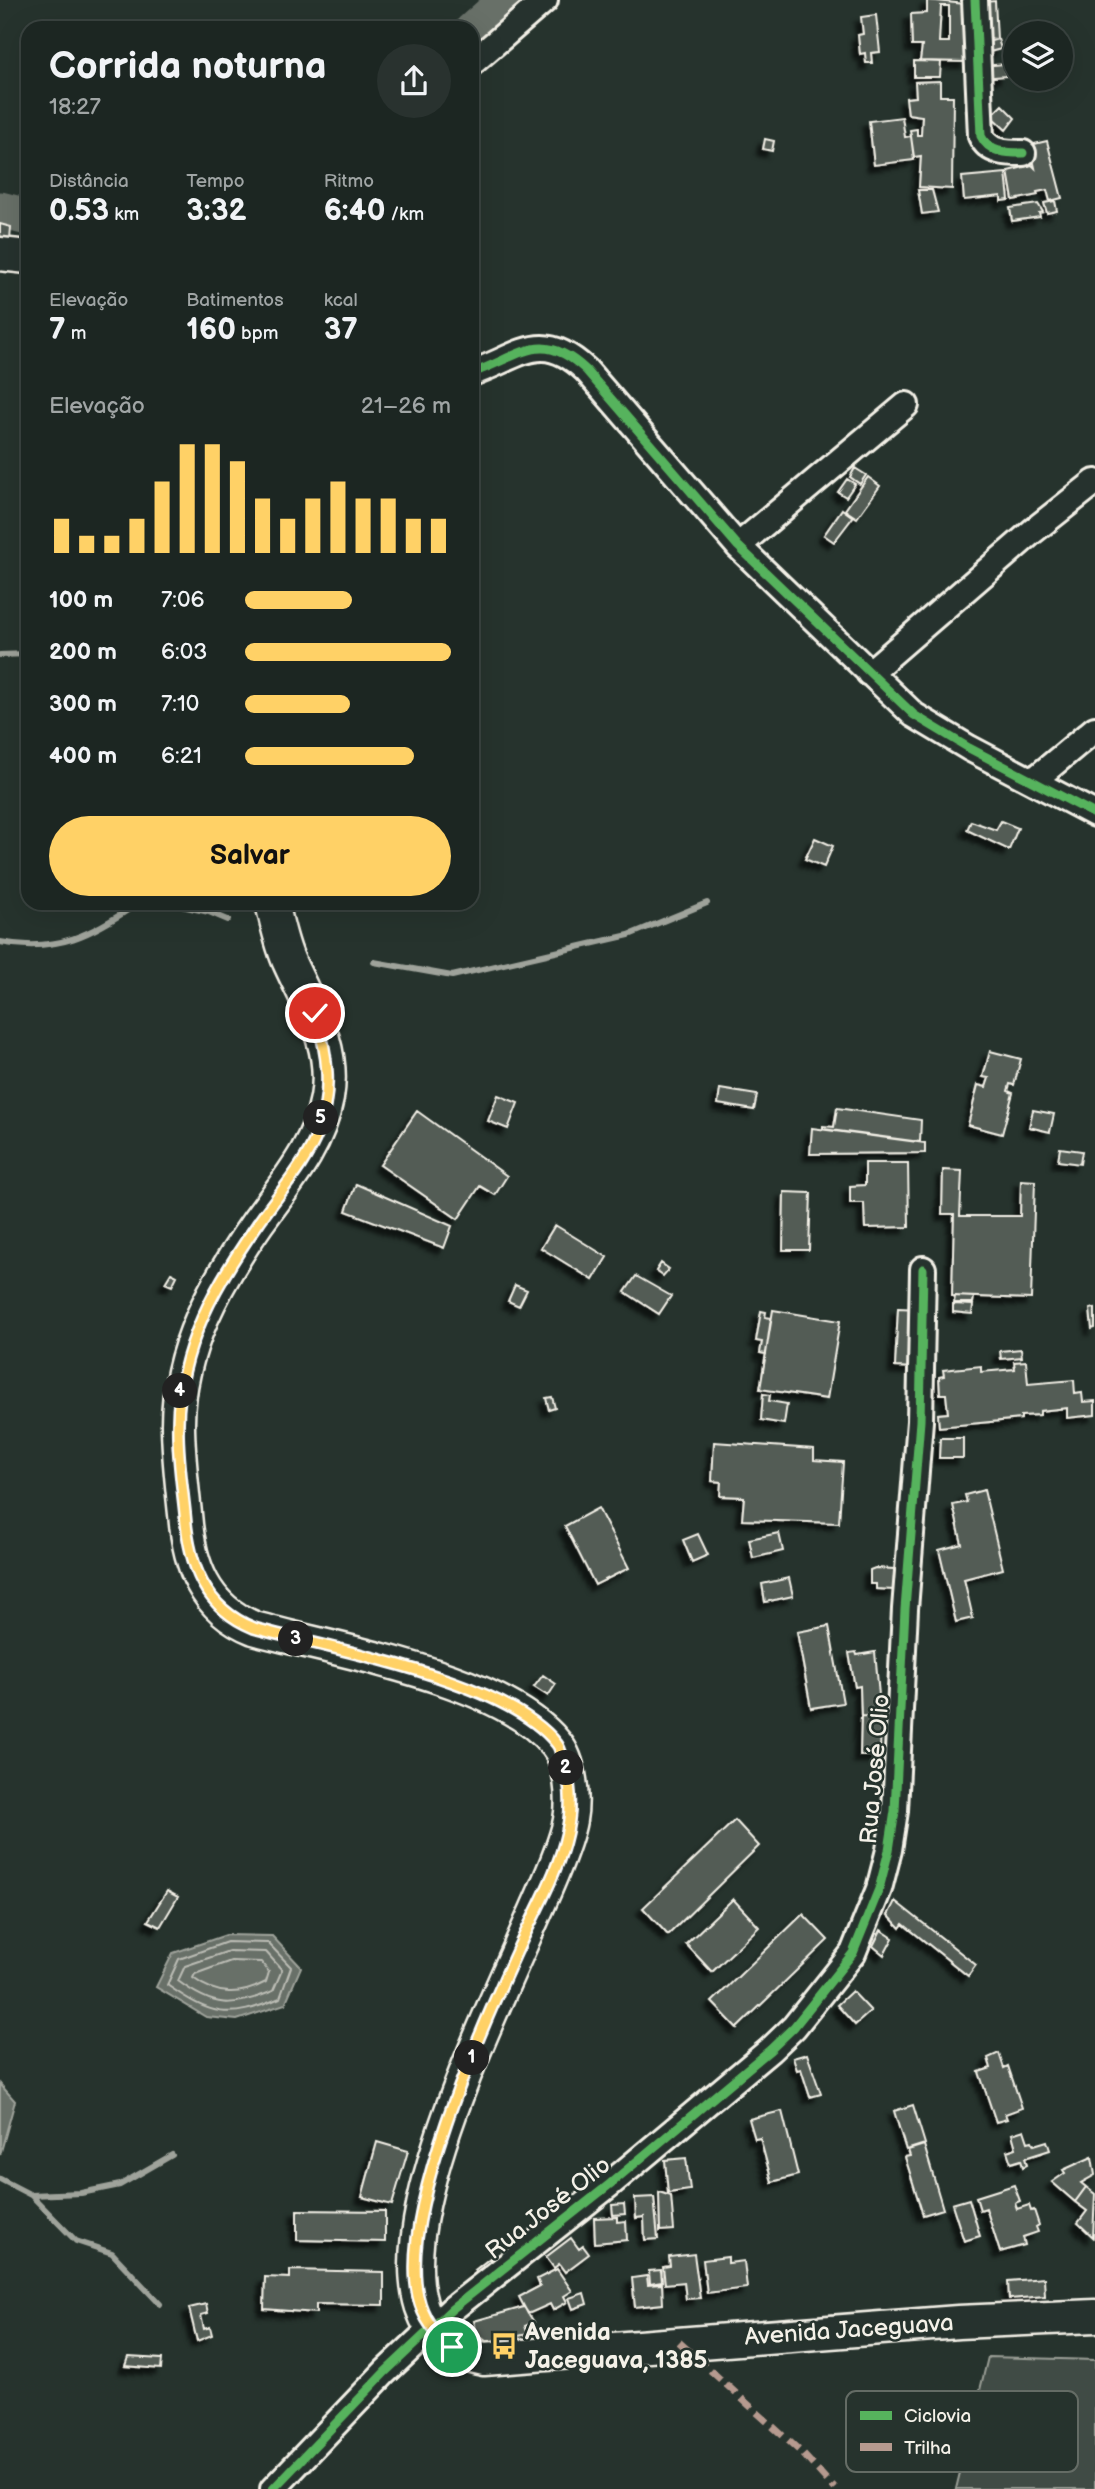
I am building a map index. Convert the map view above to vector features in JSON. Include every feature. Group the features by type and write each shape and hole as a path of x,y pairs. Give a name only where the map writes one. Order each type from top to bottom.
{"main road":[{"path":"0,254 21,256"},
{"path":"274,910 289,962 315,1013 330,1073 318,1132 305,1158 219,1283 189,1348 180,1389 178,1425 185,1521 198,1576 221,1610 233,1620 254,1628 409,1668 456,1683 497,1702 531,1722 558,1745 572,1785 570,1818 562,1853 482,2031 439,2146 422,2214 416,2256 418,2295 430,2329"},
{"name":"Avenida Jaceguava","path":"430,2329 464,2355 484,2358 958,2322 1095,2316"}],"street":[{"path":"479,57 545,0"},
{"path":"975,0 981,136 985,145 1002,153 1023,152"},
{"path":"479,370 535,346 551,347 569,354 586,370 738,546 914,715 969,748 1095,814"},
{"path":"738,546 906,405"},
{"path":"869,673 975,584 1032,531 1095,482"},
{"path":"1034,780 1095,729"},
{"name":"Rua José Olio","path":"273,2489 430,2329 770,2050 794,2027 853,1953 879,1889 895,1811 905,1609 923,1355 923,1269"}],"shaded area":[{"path":"988,2357 1095,2360 1095,2489 956,2489 960,2472 1078,2472 1078,2391 980,2391"}],"water":[{"path":"226,1935 272,1936 301,1967 285,2004 237,2020 206,2017 156,1987 173,1953"},
{"path":"0,2084 15,2101 0,2155"}],"building":[{"path":"927,0 965,4 967,62 920,61 922,46 912,46 911,14 927,13","holes":["941,6 949,6 949,42 939,42"]},
{"path":"995,1 997,39 986,38 984,2"},
{"path":"876,15 880,52 871,53 872,63 866,63 865,53 860,54 858,35 863,34 861,17"},
{"path":"998,39 1001,49 986,53 984,43"},
{"path":"914,61 941,62 940,77 914,77"},
{"path":"1003,64 1003,76 982,78 982,66"},
{"path":"940,81 940,96 953,96 952,189 919,187 921,156 914,157 910,130 917,129 917,135 921,135 922,116 908,114 906,98 916,97 915,82"},
{"path":"1002,105 1015,118 1006,130 991,116"},
{"path":"902,117 905,137 911,136 914,160 874,165 869,121"},
{"path":"765,139 774,141 772,151 763,149"},
{"path":"1047,141 1062,198 1050,201 1047,190 1037,192 1038,195 1013,200 1008,171 1032,165 1035,168 1030,145"},
{"path":"1006,173 1009,200 1001,201 1001,196 964,200 962,177"},
{"path":"918,190 932,190 938,212 922,214"},
{"path":"1055,201 1057,211 1047,213 1044,203"},
{"path":"1038,204 1043,212 1039,213 1040,217 1012,221 1010,208"},
{"path":"0,224 11,227 10,240 0,239"},
{"path":"855,468 866,475 860,484 850,477"},
{"path":"868,477 880,486 857,518 845,510"},
{"path":"847,479 855,484 846,497 838,492"},
{"path":"842,509 853,517 834,542 824,535"},
{"path":"971,821 996,830 1001,821 1018,828 1009,850 967,830"},
{"path":"815,838 833,846 824,867 805,859"},
{"path":"990,1051 1021,1059 1014,1085 1010,1084 1008,1091 1013,1093 1002,1134 968,1125 978,1085 986,1087 989,1078 983,1077"},
{"path":"720,1089 757,1095 754,1110 718,1104"},
{"path":"498,1095 518,1103 508,1129 488,1121"},
{"path":"837,1108 921,1120 920,1142 823,1129 823,1126 834,1127"},
{"path":"1033,1110 1054,1114 1050,1132 1029,1127"},
{"path":"417,1111 507,1176 495,1195 480,1186 458,1219 380,1165"},
{"path":"812,1128 925,1143 925,1153 810,1154"},
{"path":"1060,1148 1082,1151 1080,1164 1058,1161"},
{"path":"865,1163 908,1163 909,1227 865,1228 864,1203 850,1203 850,1186 865,1185"},
{"path":"943,1170 962,1171 960,1216 1020,1216 1021,1180 1035,1181 1031,1299 952,1296 954,1214 942,1214"},
{"path":"356,1184 452,1226 444,1248 346,1211"},
{"path":"784,1192 811,1193 809,1250 783,1250"},
{"path":"555,1225 607,1257 593,1280 541,1248"},
{"path":"661,1263 669,1269 663,1276 656,1271"},
{"path":"171,1273 177,1276 172,1286 165,1283"},
{"path":"636,1276 671,1296 659,1314 625,1292"},
{"path":"515,1285 527,1290 519,1306 508,1301"},
{"path":"955,1296 974,1297 973,1303 954,1303"},
{"path":"953,1304 973,1305 972,1314 953,1312"},
{"path":"898,1308 919,1309 916,1368 895,1367"},
{"path":"1095,1308 1095,1328 1092,1329 1090,1309"},
{"path":"773,1310 840,1321 827,1399 760,1389"},
{"path":"761,1311 766,1312 765,1317 771,1318 766,1354 760,1353 762,1342 756,1341"},
{"path":"1021,1349 1022,1357 1001,1359 1000,1351"},
{"path":"1026,1361 1028,1384 1074,1380 1075,1394 1082,1393 1083,1402 1095,1401 1095,1415 1067,1418 1067,1408 1040,1411 1040,1415 1021,1416 1021,1419 939,1427 938,1414 948,1413 946,1394 940,1394 939,1377 944,1376 943,1370 981,1366 981,1372 1015,1369 1014,1362"},
{"path":"763,1394 770,1395 769,1401 787,1404 784,1424 761,1420"},
{"path":"552,1397 555,1408 549,1410 546,1398"},
{"path":"940,1438 963,1438 963,1458 939,1458"},
{"path":"714,1442 814,1449 814,1460 843,1462 839,1523 742,1520 744,1497 720,1496 721,1482 712,1481"},
{"path":"984,1490 1003,1569 964,1579 973,1618 956,1622 939,1550 962,1544 953,1505 967,1502 965,1495"},
{"path":"598,1508 629,1568 595,1585 565,1526"},
{"path":"779,1533 783,1551 753,1558 749,1539"},
{"path":"698,1534 708,1555 692,1562 683,1540"},
{"path":"895,1569 894,1590 876,1589 876,1584 870,1584 870,1570"},
{"path":"789,1578 793,1596 765,1602 762,1584"},
{"path":"829,1626 843,1703 811,1708 797,1632"},
{"path":"856,1652 857,1655 875,1652 881,1717 861,1716 860,1686 855,1687 849,1653"},
{"path":"543,1675 556,1684 548,1696 534,1687"},
{"path":"861,1716 881,1717 880,1756 860,1756"},
{"path":"735,1820 759,1846 668,1935 643,1908"},
{"path":"167,1891 178,1897 160,1927 148,1921"},
{"path":"733,1899 759,1927 712,1972 686,1944"},
{"path":"895,1901 976,1965 968,1976 903,1924 900,1928 888,1915"},
{"path":"803,1914 828,1940 737,2028 712,2002"},
{"path":"881,1930 893,1938 884,1955 873,1946"},
{"path":"852,1991 871,2011 855,2025 837,2005"},
{"path":"999,2053 1004,2068 1008,2066 1022,2108 1005,2114 1007,2119 996,2122 979,2072 991,2068 988,2058"},
{"path":"807,2054 821,2094 810,2097 801,2069 797,2070 793,2058"},
{"path":"913,2105 925,2144 906,2150 894,2111"},
{"path":"782,2111 798,2175 772,2182 760,2138 755,2139 749,2119"},
{"path":"1024,2130 1028,2142 1032,2141 1034,2145 1047,2141 1050,2150 1025,2158 1027,2165 1023,2167 1021,2160 1011,2163 1007,2151 1016,2148 1012,2134"},
{"path":"377,2142 408,2151 392,2205 362,2197"},
{"path":"924,2145 943,2209 923,2215 905,2157 910,2156 908,2150"},
{"path":"1092,2157 1095,2175 1081,2183 1086,2187 1075,2202 1052,2182 1065,2173 1063,2170"},
{"path":"686,2158 690,2190 668,2193 665,2160"},
{"path":"1014,2185 1020,2201 1015,2203 1017,2209 1029,2205 1031,2211 1034,2210 1039,2225 1036,2227 1038,2232 1023,2237 1025,2245 1000,2252 986,2208 980,2210 976,2197"},
{"path":"1086,2187 1095,2194 1093,2237 1078,2223 1087,2211 1075,2202"},
{"path":"659,2192 671,2196 674,2230 660,2231"},
{"path":"654,2197 658,2239 645,2240 644,2217 636,2218 635,2198"},
{"path":"969,2199 980,2236 964,2241 952,2204"},
{"path":"624,2204 625,2214 613,2215 612,2205"},
{"path":"297,2210 385,2211 385,2242 297,2240"},
{"path":"617,2217 617,2222 626,2221 627,2240 595,2243 594,2218"},
{"path":"571,2238 579,2249 583,2246 589,2254 565,2272 559,2264 554,2268 546,2257"},
{"path":"694,2254 700,2298 686,2299 684,2282 665,2284 663,2267 670,2266 669,2257"},
{"path":"728,2257 728,2263 744,2261 747,2288 707,2293 703,2260"},
{"path":"490,2258 497,2266 482,2279 475,2270"},
{"path":"557,2269 572,2291 564,2296 567,2302 553,2310 550,2304 528,2314 519,2297 540,2286 537,2279"},
{"path":"290,2270 384,2272 384,2305 316,2304 316,2313 264,2309 265,2277 290,2278"},
{"path":"661,2270 662,2282 650,2284 649,2271"},
{"path":"647,2276 648,2285 662,2284 663,2304 635,2307 632,2278"},
{"path":"1044,2278 1045,2296 1009,2299 1008,2281"},
{"path":"584,2293 587,2304 573,2309 569,2298"},
{"path":"206,2304 208,2313 201,2315 204,2329 210,2327 212,2335 197,2341 189,2308"},
{"path":"524,2307 534,2322 525,2326 528,2334 487,2342 477,2334 474,2321"},
{"path":"128,2357 162,2359 161,2369 125,2366"}],"waterway":[{"path":"479,25 507,0"},
{"path":"0,210 21,215"},
{"path":"0,655 21,654"},
{"path":"374,962 452,976 629,935 707,903"},
{"path":"0,942 39,945 73,939 127,910"},
{"path":"200,910 228,920"},
{"path":"0,2179 31,2195 81,2193 120,2185 172,2155"},
{"path":"31,2195 76,2241 112,2253 160,2304"}],"marked path":[{"path":"679,2342 801,2452 835,2489"}],"cycle path":[{"path":"975,0 981,136 993,149 1023,153"},
{"path":"479,370 530,349 556,350 570,357 586,370 738,546 914,715 969,748 1095,814"},
{"path":"273,2489 385,2372 452,2309 610,2184 770,2050 794,2027 853,1953 879,1889 895,1811 905,1609 920,1421 923,1269"}],"place":[{"name":"Avenida Jaceguava, 1385","path":"504,2346"}],"route":[{"path":"315,1013 330,1073 327,1099 318,1132 305,1158 256,1225 219,1283 189,1348 180,1389 178,1425 185,1521 198,1576 221,1610 233,1620 275,1634 409,1668 456,1683 497,1702 531,1722 558,1745 572,1785 570,1818 562,1853 482,2031 439,2146 422,2214 416,2256 418,2295 430,2329 452,2347"}]}
